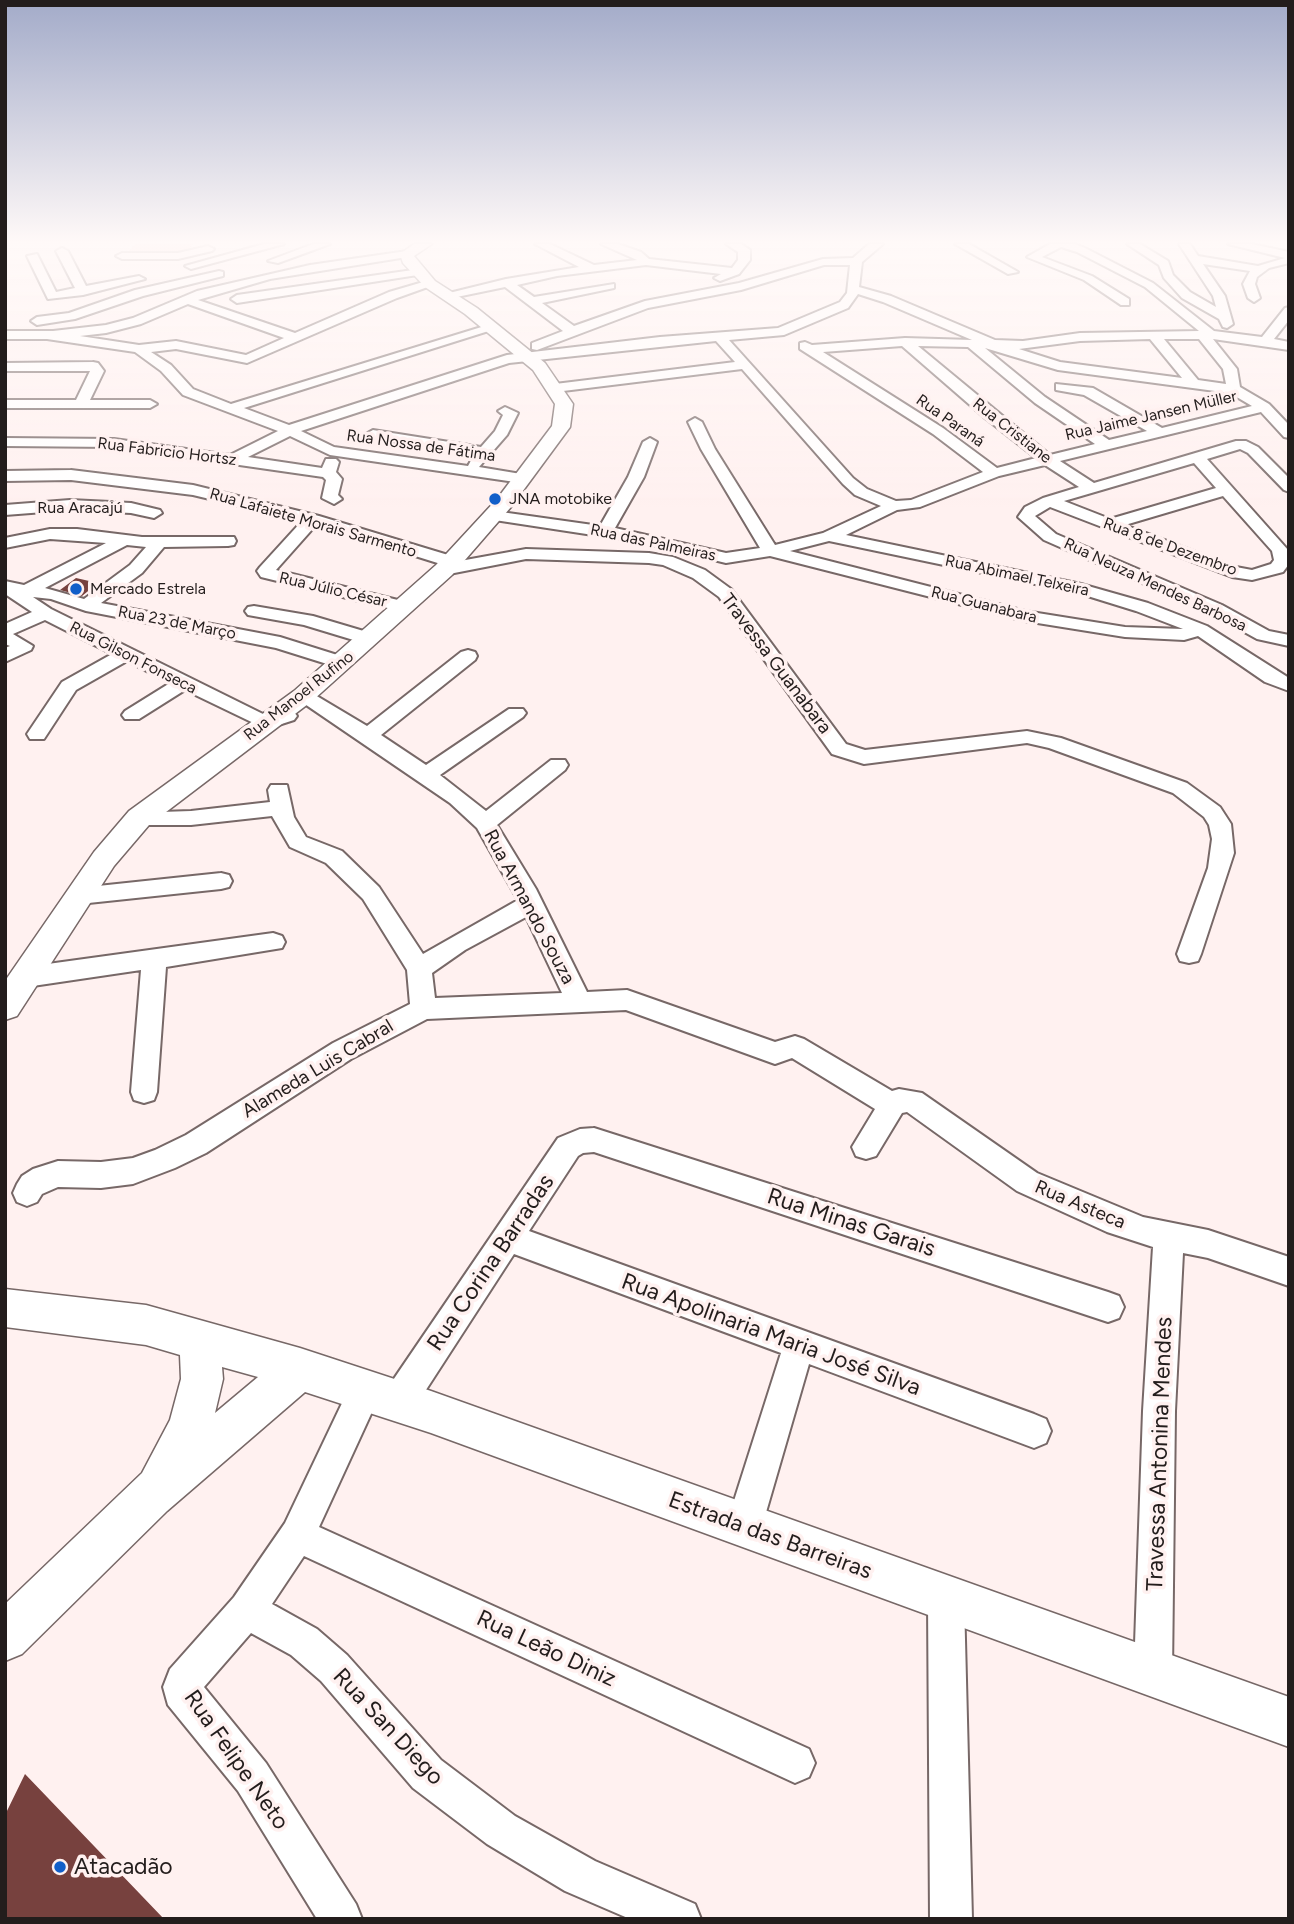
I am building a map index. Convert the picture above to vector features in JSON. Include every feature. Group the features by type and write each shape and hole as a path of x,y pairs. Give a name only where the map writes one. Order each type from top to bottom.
{"main road":[{"path":"499,334 551,382"},
{"name":"Rua Manoel Rufino","path":"5,1007 104,859 139,818 266,723 311,701 343,663 455,559 494,516 564,419 564,404 551,382"},
{"path":"5,1308 136,1323 195,1338 202,1368 197,1405 187,1432 151,1495"},
{"name":"Estrada das Barreiras","path":"195,1338 382,1396 1289,1722"},
{"path":"5,1637 151,1495 300,1369"}],"street":[{"path":"5,404 30,380 110,334"},
{"path":"282,334 296,338"},
{"path":"139,349 176,345 247,359 306,334"},
{"path":"228,409 473,334"},
{"path":"232,460 288,430 522,353 567,334"},
{"path":"650,334 662,365"},
{"path":"551,382 583,367 654,342 688,334"},
{"path":"706,334 719,336 753,334"},
{"name":"Rua Paraná","path":"783,334 938,431 994,473"},
{"path":"968,334 1048,363 1090,372 1234,389 1264,407 1289,434"},
{"path":"810,349 905,342 1023,345 1066,339 1117,345 1154,335 1206,334 1230,369 1234,389"},
{"path":"1257,334 1289,346"},
{"path":"1269,337 1271,334"},
{"path":"5,335 30,380"},
{"path":"1154,335 1193,383"},
{"path":"1269,337 1289,335"},
{"path":"719,336 848,481 861,492 894,506"},
{"path":"1066,339 1087,360 1090,372"},
{"name":"Rua Nossa de Fátima","path":"30,380 106,342 139,349 166,368 188,392 288,430 330,450 522,478"},
{"name":"Rua Cristiane","path":"905,342 1046,459 1091,488"},
{"path":"972,344 1040,400 1105,445"},
{"path":"1117,345 1142,377"},
{"path":"522,353 583,367 745,365"},
{"path":"5,367 81,403 150,404"},
{"path":"30,380 96,367 97,371 81,403"},
{"path":"1061,387 1088,391 1158,432"},
{"name":"Rua Jaime Jansen Müller","path":"894,506 914,504 994,473 1046,459 1264,407"},
{"path":"469,470 502,432 511,413 505,411"},
{"path":"695,422 708,449 770,551"},
{"path":"373,433 485,452"},
{"name":"Rua Fabricio Hortsz","path":"5,442 114,443 328,473"},
{"path":"606,530 636,477 650,442"},
{"path":"1049,501 1199,459 1238,445 1253,450 1289,487"},
{"path":"330,450 328,473 334,479 330,498 334,499"},
{"name":"Rua 8 de Dezembro","path":"1049,501 1232,572 1252,575 1277,568 1283,561 1280,550 1199,459"},
{"name":"Rua Lafaiete Morais Sarmento","path":"5,476 71,475 192,490 313,519 455,559"},
{"path":"1106,524 1226,490"},
{"name":"Rua Neuza Mendes Barbosa","path":"1049,501 1031,510 1026,517 1050,537 1216,610 1263,635 1289,641"},
{"name":"Rua Aracajú","path":"5,510 70,505 131,508 154,513"},
{"name":"Rua das Palmeiras","path":"494,516 606,530 714,557 736,557 829,536 894,506"},
{"name":"Rua Júlio César","path":"313,519 267,573 404,607"},
{"path":"5,543 50,534 77,534 122,541 228,541"},
{"name":"Rua Abimael Telxeira","path":"829,536 1081,589 1170,617 1201,630 1272,678 1289,685"},
{"path":"15,588 122,541"},
{"path":"86,606 136,569 159,542"},
{"name":"Rua Guanabara","path":"770,551 1025,617 1125,632 1184,635 1201,630"},
{"name":"Travessa Guanabara","path":"455,559 510,555 649,558 684,566 713,583 734,604 838,749 852,755 878,755 1027,737 1066,747 1180,788 1212,812 1220,824 1223,839 1219,868 1189,954"},
{"name":"Travessa Guanabara","path":"455,559 510,555"},
{"name":"Rua 23 de Março","path":"15,588 54,594 86,606 280,643 343,663"},
{"name":"Rua Gilson Fonseca","path":"15,588 45,613 182,684 266,723"},
{"path":"254,611 307,621 370,639"},
{"path":"5,631 45,613"},
{"path":"5,637 24,646 5,656"},
{"path":"37,734 69,686 124,654"},
{"path":"368,735 468,656"},
{"path":"132,715 182,684"},
{"name":"Rua Armando Souza","path":"311,701 368,735 426,775 485,823 531,903 579,1002"},
{"path":"426,775 516,713"},
{"path":"485,823 558,765"},
{"path":"139,818 191,818 279,799 298,842 334,857 371,893 419,969 423,1009"},
{"path":"79,896 221,881"},
{"path":"419,969 456,944 531,903"},
{"path":"26,977 273,942"},
{"path":"144,1092 154,960"},
{"name":"Alameda Luis Cabral","path":"27,1193 32,1185 43,1178 58,1174 101,1175 133,1171 165,1159 196,1144 342,1051 423,1009 627,1000"},
{"name":"Rua Asteca","path":"627,1000 775,1053 795,1046 892,1105 905,1099 920,1105 1027,1182 1143,1231 1208,1244 1289,1272"},
{"path":"866,1147 892,1105"},
{"name":"Rua Corina Barradas","path":"382,1396 509,1238 568,1147 580,1141 594,1140"},
{"name":"Rua Minas Garais","path":"594,1140 1108,1307"},
{"name":"Travessa Antonina Mendes","path":"1153,1674 1159,1411 1169,1235"},
{"name":"Rua Apolinaria Maria José Silva","path":"509,1238 1034,1431"},
{"path":"744,1526 799,1345"},
{"name":"Rua Felipe Neto","path":"341,1919 252,1777 182,1691 183,1682 247,1610 297,1535 382,1396"},
{"name":"Rua Leão Diniz","path":"297,1535 795,1763"},
{"path":"946,1600 951,1919"},
{"name":"Rua San Diego","path":"247,1610 304,1642 334,1668 428,1774 500,1830 580,1876 680,1919"}],"building":[{"name":"Mercado Estrela","path":"76,578 98,583 82,596 60,590"},
{"name":"Atacadão","path":"25,1774 164,1919 5,1919 5,1815"}],"place":[{"name":"JNA motobike","path":"495,499"},
{"name":"Mercado Estrela","path":"76,589"},
{"name":"Atacadão","path":"60,1867"}]}
